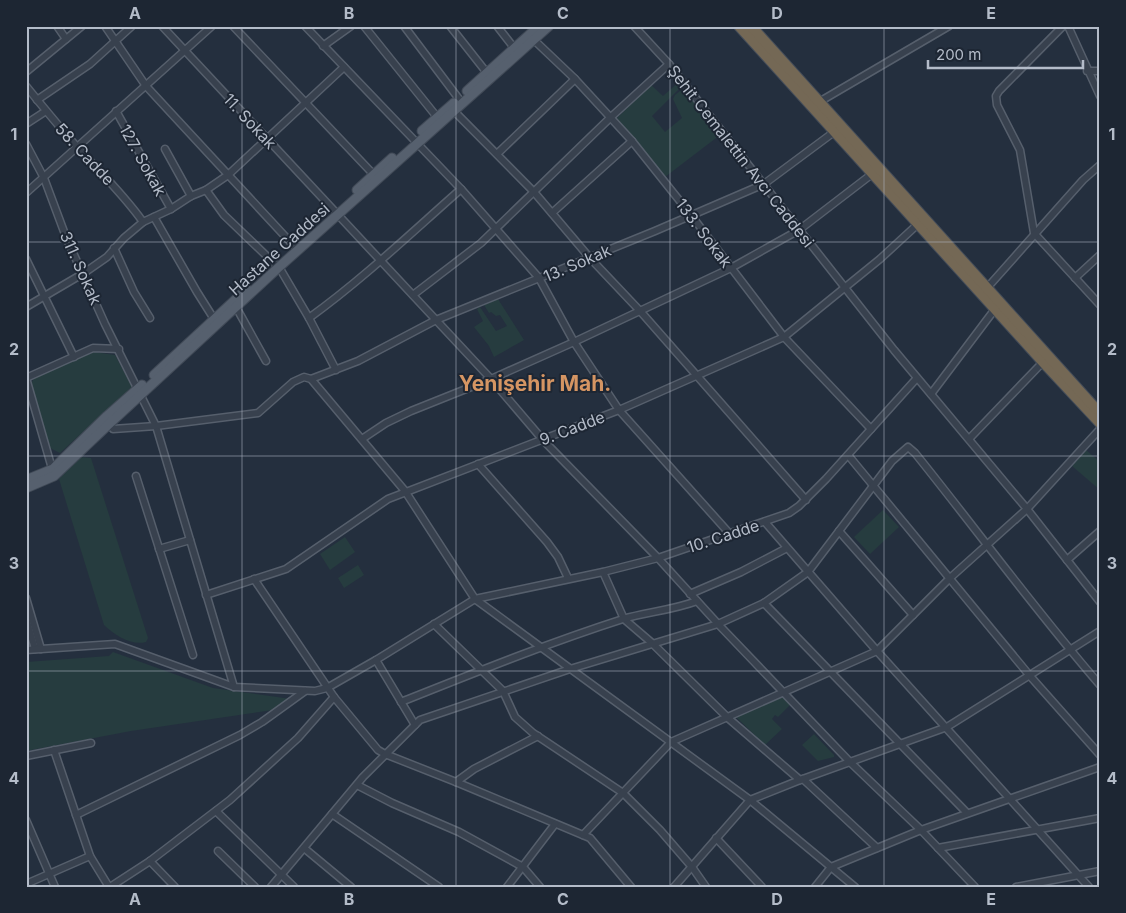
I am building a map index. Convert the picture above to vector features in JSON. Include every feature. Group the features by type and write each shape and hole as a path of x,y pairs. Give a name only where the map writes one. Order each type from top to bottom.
{"highway":[{"path":"739,26 1100,423"},
{"path":"755,28 818,102 1100,413"}],"main road":[{"name":"Hastane Caddesi","path":"139,392 214,319 277,266 416,141 437,117 540,26"},
{"name":"Hastane Caddesi","path":"26,488 53,473 108,420 236,307 294,246 337,212 374,174 454,111 549,26"},
{"name":"Hastane Caddesi","path":"26,480 53,473"}],"street":[{"path":"57,26 66,40"},
{"path":"26,72 82,26"},
{"path":"104,26 146,86 294,246"},
{"path":"37,100 90,64 132,26"},
{"name":"11. Sokak","path":"162,26 491,378 544,440 850,762 921,830 975,887"},
{"path":"26,192 78,148 116,111 212,26"},
{"path":"233,26 374,174"},
{"path":"305,26 461,189 539,278 574,342 619,410 729,533"},
{"path":"323,46 351,26"},
{"path":"364,26 437,117"},
{"path":"404,26 459,99"},
{"path":"450,26 487,73"},
{"path":"497,26 515,49"},
{"name":"Şehit Cemalettin Avcı Caddesi","path":"634,26 669,64 844,288 1027,509 1100,602"},
{"path":"818,102 949,26"},
{"path":"1063,26 1000,91 996,96 997,105 1020,150 1034,233 1100,305"},
{"path":"1068,26 1100,96"},
{"name":"133. Sokak","path":"534,40 575,79 632,141 784,336 871,429"},
{"path":"413,295 481,243 611,117 669,64"},
{"path":"26,307 84,274 107,257 124,238 143,222 206,190 228,175 344,67"},
{"path":"1088,71 1100,70"},
{"path":"497,154 575,79"},
{"name":"58. Cadde","path":"26,86 78,148 126,199 143,222"},
{"path":"26,124 46,111"},
{"name":"127. Sokak","path":"116,111 171,209"},
{"path":"454,111 534,192 589,257 641,312 806,500"},
{"name":"13. Sokak","path":"108,420 113,430 258,413 293,382 304,377 311,379 358,361 436,320 764,184 834,132"},
{"path":"552,213 632,141"},
{"name":"311. Sokak","path":"26,144 44,178 66,237 105,324 156,426 234,687"},
{"path":"165,148 191,196"},
{"path":"986,288 1083,180 1100,165"},
{"path":"362,439 386,423 411,411 574,342 731,268 799,230 872,174"},
{"path":"309,318 380,261 461,189"},
{"path":"206,190 224,215 277,266 309,318 336,370"},
{"path":"154,216 214,319"},
{"name":"9. Cadde","path":"206,596 286,569 388,499 405,491 544,440 619,410 784,336 880,259 918,224"},
{"path":"114,248 134,292 150,318"},
{"path":"1075,278 1100,255"},
{"path":"26,259 74,357"},
{"path":"236,307 266,361"},
{"path":"931,394 995,309"},
{"path":"53,473 28,393 26,378 93,348 119,349"},
{"path":"969,439 1043,362"},
{"name":"10. Cadde","path":"474,599 603,572 658,558 789,513 806,500 917,378"},
{"path":"311,379 405,491 474,599 750,800 855,887"},
{"path":"583,834 671,742 877,650 950,578 1027,509 1100,429"},
{"path":"271,887 357,785 420,720 570,669 718,624 764,603 808,572 874,485 900,453 908,447 915,453 1070,650 1100,685"},
{"path":"848,455 1030,676 1100,755"},
{"path":"478,464 558,557 568,578"},
{"path":"136,476 193,655"},
{"path":"765,522 1089,887"},
{"path":"839,531 914,615"},
{"path":"1067,560 1100,531"},
{"path":"159,549 190,540"},
{"path":"690,594 741,572 787,548"},
{"path":"603,572 624,619 652,643 728,718 801,779 877,848"},
{"path":"254,579 334,697 378,750 583,834 590,838 632,887"},
{"path":"26,598 38,649"},
{"path":"26,650 115,644 234,687 305,692 328,688 474,599"},
{"path":"401,702 624,619 684,606 697,601"},
{"path":"764,603 967,813"},
{"path":"26,618 38,649"},
{"path":"434,624 503,692 515,717 538,736 623,793 660,830 692,867 706,887"},
{"path":"674,887 750,800 801,779 947,727 1100,631"},
{"path":"376,660 415,725"},
{"path":"76,815 240,735 305,692"},
{"path":"54,750 90,856 110,887 150,861 216,811 298,738 334,697"},
{"path":"456,782 474,769 538,736"},
{"path":"26,756 91,743"},
{"path":"815,887 831,867 921,830 1100,767"},
{"path":"357,785 392,803 459,832 523,867 540,887"},
{"path":"216,811 294,887"},
{"path":"332,814 439,887"},
{"path":"938,848 1100,818"},
{"path":"26,820 55,887"},
{"path":"508,887 555,824"},
{"path":"716,838 762,887"},
{"path":"304,848 351,887"},
{"path":"218,851 254,887"},
{"path":"26,884 90,856"},
{"path":"150,861 175,887"},
{"path":"1016,887 1100,871"}],"green space":[{"path":"679,82 682,86 652,116 665,132 682,118 673,99 684,88 720,135 665,177 616,119 651,85 663,96"},
{"path":"498,299 524,340 494,357 489,346 474,327 483,321 477,309 480,307 496,331 507,326 500,315 496,316 491,312 489,313 484,305"},
{"path":"94,352 115,355 132,387 60,453 50,448 31,384 34,378"},
{"path":"1086,450 1100,462 1100,490 1072,466"},
{"path":"80,457 91,458 148,638 146,642 129,641 118,636 104,625 59,479"},
{"path":"883,510 899,527 870,554 854,537"},
{"path":"345,537 355,552 330,570 320,554"},
{"path":"358,565 364,575 344,588 338,578"},
{"path":"113,652 213,688 291,699 273,710 131,731 26,751 26,662 109,656"},
{"path":"782,697 790,705 778,717 775,715 772,719 782,729 765,745 736,717"},
{"path":"814,734 834,757 818,761 802,745"}],"district":[{"name":"Yenişehir Mah.","path":"535,384"}]}
